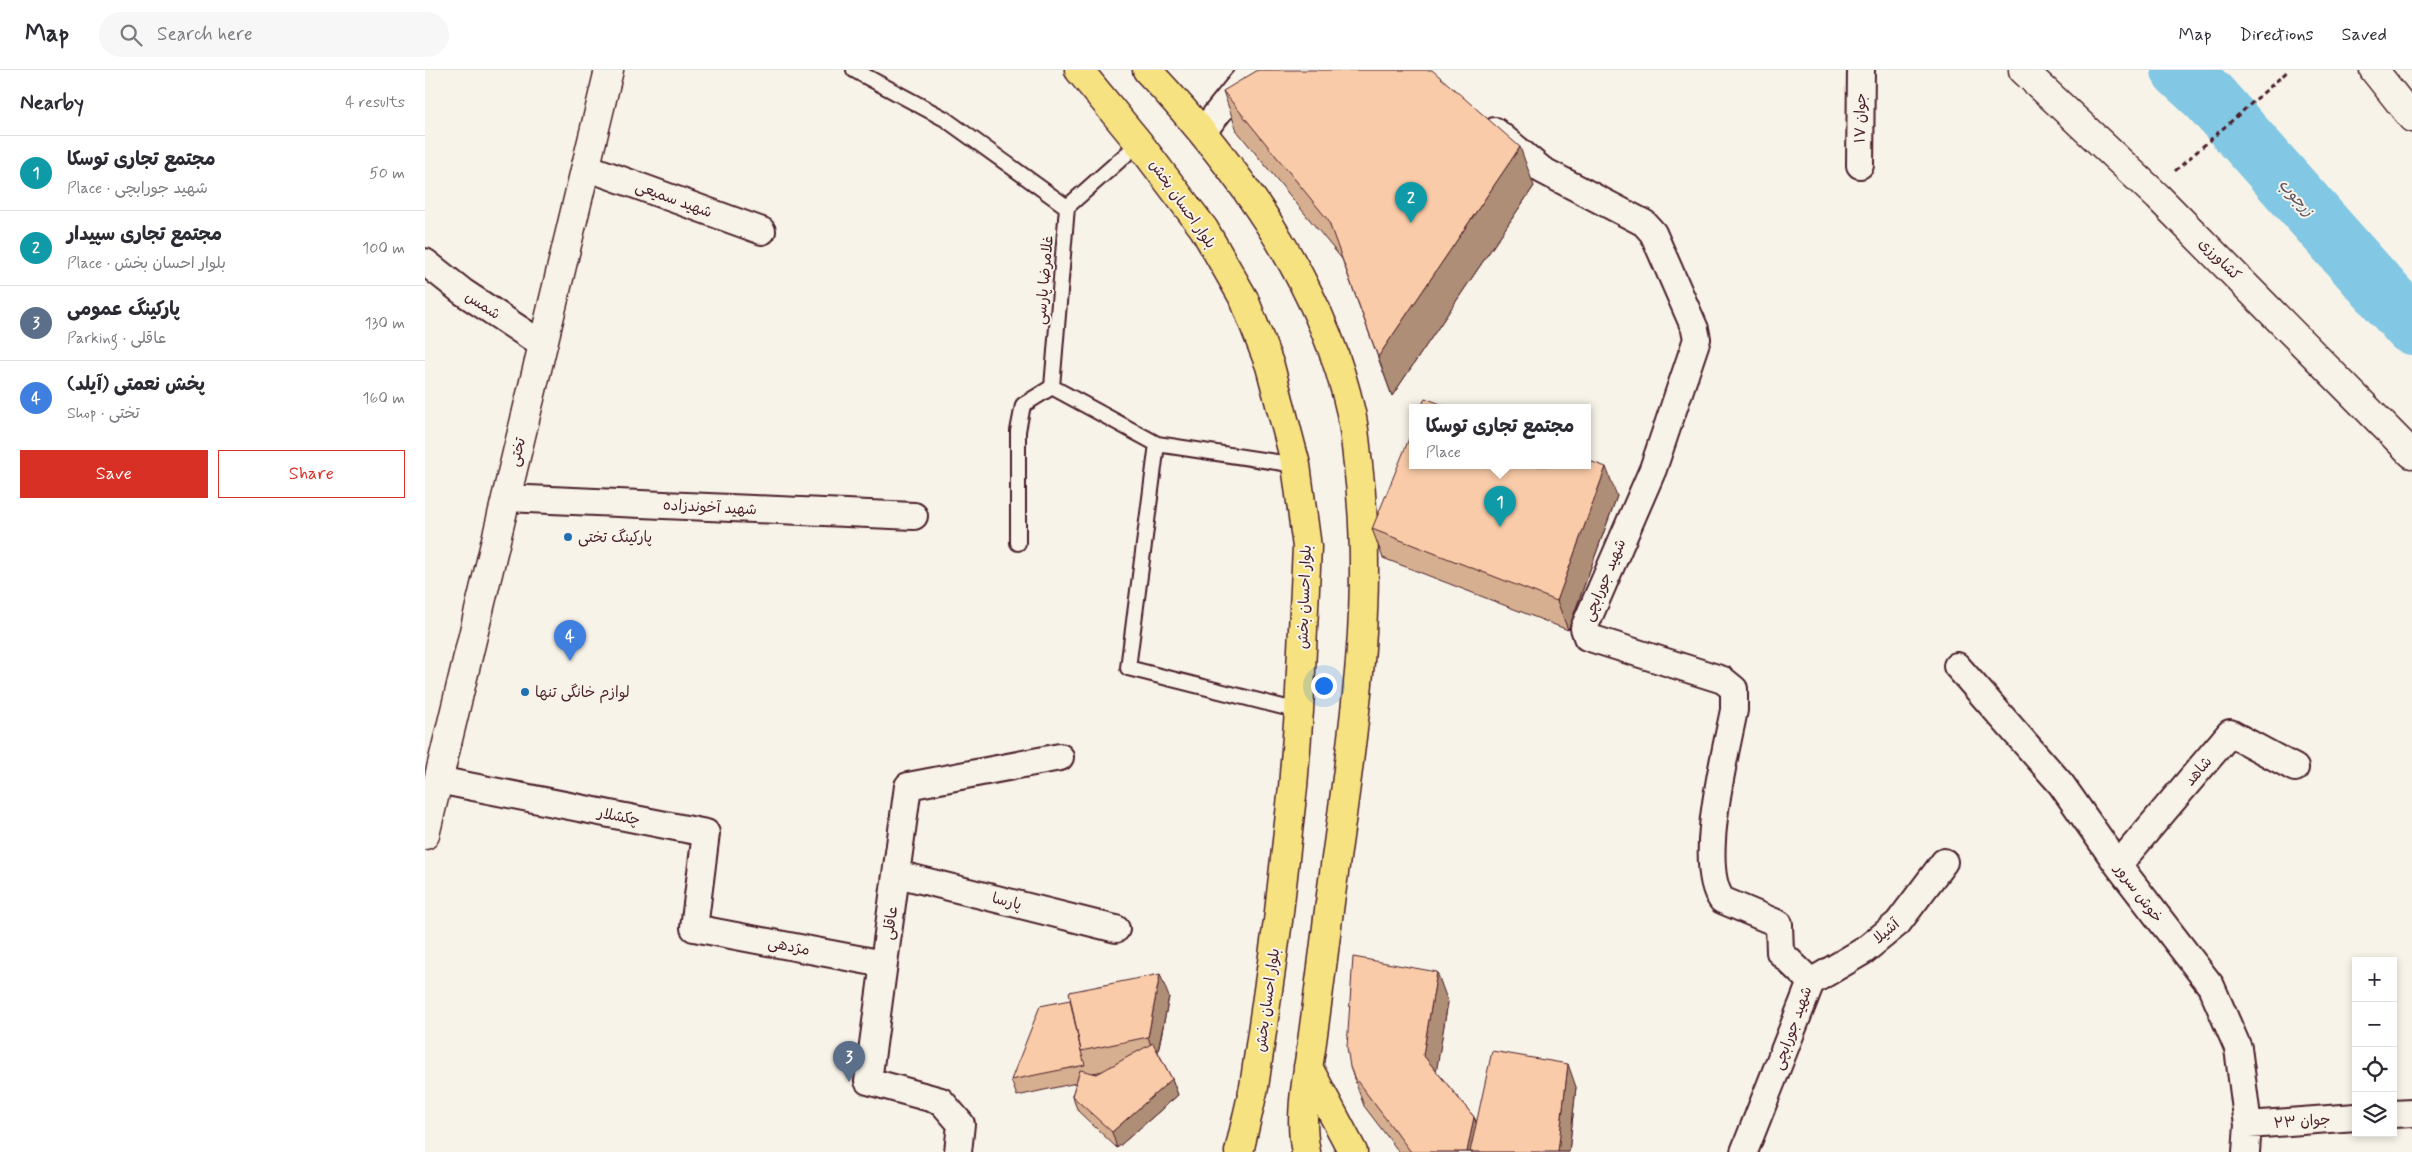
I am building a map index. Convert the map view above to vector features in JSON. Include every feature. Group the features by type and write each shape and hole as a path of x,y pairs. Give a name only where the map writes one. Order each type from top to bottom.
{"main road":[{"name":"بلوار احسان بخش","path":"1079,70 1139,143 1204,229 1245,298 1270,366 1296,465 1307,547 1299,711 1278,921 1255,1087 1239,1152"},
{"path":"1147,70 1203,131 1246,190 1302,280 1332,350 1351,413 1362,497 1364,572 1362,652 1308,1066 1303,1137 1306,1152"},
{"name":"کشاورزی","path":"2023,70 2158,197 2412,454"},
{"path":"2374,70 2412,118"},
{"name":"تختی","path":"425,835 432,796 610,71"},
{"path":"1308,1066 1353,1152"}],"street":[{"path":"1203,131 1252,70"},
{"name":"جوان ۱۷","path":"1860,165 1861,70"},
{"name":"شهید جورابچی","path":"1474,114 1542,170 1644,223 1653,233 1695,329 1697,338 1653,469 1584,628 1587,636 1723,680 1734,689 1734,710 1710,841 1716,893 1722,900 1779,924 1780,952 1811,982 1744,1152"},
{"name":"شهید سمیعی","path":"586,167 762,231"},
{"name":"شمس","path":"425,262 463,292 543,345"},
{"name":"شهید آخوندزاده","path":"506,498 915,516"},
{"name":"خوش سرور","path":"1957,666 2061,784 2118,865 2211,986 2238,1048 2248,1124 2246,1152"},
{"name":"شاهد","path":"2118,865 2230,733 2295,768"},
{"name":"عاقلی","path":"958,1152 961,1124 941,1101 868,1081 909,786 1060,756"},
{"name":"چکشلار","path":"432,796 706,833 695,928"},
{"name":"آشیلا","path":"1811,982 1865,950 1898,923 1944,862"},
{"name":"پارسا","path":"897,874 1116,929"},
{"name":"مژدهی","path":"695,928 884,964"},
{"path":"2397,1114 2412,1113"},
{"name":"جوان ۲۳","path":"2248,1124 2352,1117"}],"lane":[{"path":"854,70 945,119 1067,207 1139,143"},
{"name":"غلامرضا پارسی","path":"1051,387 1067,207"},
{"path":"1018,543 1017,431 1023,405 1051,387 1157,444 1296,465"},
{"path":"1157,444 1128,668 1299,711"}],"path":[{"path":"2173,174 2289,70"}],"building":[{"path":"1258,70 1432,70 1520,147 1378,357 1328,220 1223,91"},
{"path":"1425,398 1441,404 1423,404"},
{"path":"1409,439 1409,469 1591,469 1591,461 1606,467 1557,601 1372,529"},
{"path":"1353,957 1437,972 1423,1055 1474,1117 1467,1152 1411,1152 1354,1077 1350,1067 1347,1047"},
{"path":"1160,974 1148,1037 1081,1051 1069,992"},
{"path":"1070,1000 1085,1065 1011,1080 1040,1006"},
{"path":"1153,1043 1172,1079 1112,1132 1072,1096 1080,1070 1097,1074"},
{"path":"1492,1051 1568,1064 1558,1152 1470,1152"}],"waterway":[{"name":"زرجوب","path":"2180,70 2209,97 2412,326"}],"place":[{"name":"مجتمع تجاری سپیدار","path":"1411,223"},
{"name":"مجتمع تجاری توسکا","path":"1500,527"},
{"name":"پارکینگ تختی","path":"568,537"},
{"name":"پخش نعمتی (آیلد)","path":"570,661"},
{"name":"لوازم خانگی تنها","path":"525,692"},
{"name":"پارکینگ عمومی","path":"849,1082"}]}
